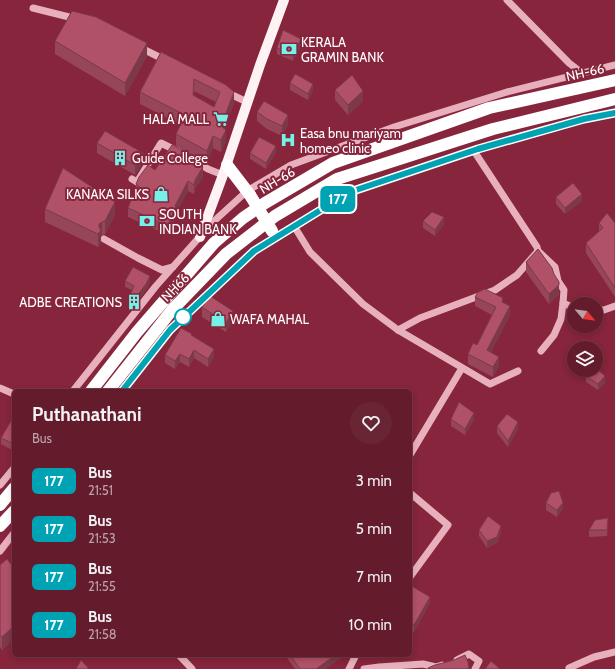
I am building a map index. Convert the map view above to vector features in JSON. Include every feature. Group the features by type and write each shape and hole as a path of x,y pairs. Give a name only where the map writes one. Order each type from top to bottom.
{"highway":[{"name":"NH-66","path":"93,389 138,332 214,243 243,218 265,203 333,163 489,108 615,80"},
{"name":"NH66","path":"110,389 172,310 226,254 275,216 337,179 493,129 615,99"},
{"path":"225,170 248,193 274,234"},
{"path":"0,505 12,490"},
{"path":"0,526 12,513"}],"main road":[{"path":"200,237 284,0"}],"street":[{"path":"507,0 569,63 582,73"},
{"path":"33,8 83,21"},
{"path":"132,43 174,65"},
{"name":"NH66","path":"75,389 147,298 212,223 248,193 291,165 394,127 508,92 615,64"},
{"path":"223,90 247,102"},
{"name":"NH66","path":"124,389 170,330 274,234 294,226 350,192 474,151 584,119 615,113"},
{"path":"132,179 137,182 161,143 208,169 225,170"},
{"path":"474,151 537,247 538,251 555,267 558,281 564,290 561,319 554,334 541,351"},
{"path":"294,226 310,252 363,304 398,330 490,384 518,371"},
{"path":"104,239 162,270 173,267"},
{"path":"398,330 420,318 495,290 517,275 538,251"},
{"path":"563,303 567,305"},
{"path":"603,310 615,306"},
{"path":"412,452 462,368"},
{"path":"0,388 12,393"},
{"path":"0,485 12,470"},
{"path":"412,495 448,525 412,574"},
{"path":"0,551 12,536"},
{"path":"569,669 594,657 615,652"},
{"path":"364,669 423,664 436,667 469,654 479,661 475,669"},
{"path":"181,657 192,669"},
{"path":"349,669 355,657"}],"building":[{"path":"72,11 96,17 147,43 125,83 55,41"},
{"path":"283,30 301,39 293,55 277,48"},
{"path":"161,52 226,85 234,92 221,126 226,130 221,140 213,136 207,151 176,134 185,115 140,92","holes":["194,79 220,92 214,107 193,95"]},
{"path":"295,74 313,84 308,94 290,83"},
{"path":"352,75 363,91 348,105 335,90"},
{"path":"264,101 288,115 282,126 267,119 257,112"},
{"path":"105,131 143,153 135,165 97,143"},
{"path":"259,137 276,146 266,163 250,153"},
{"path":"172,145 203,162 201,166 203,167 195,180 194,185 188,181 175,206 168,226 128,208 139,186 136,184 139,177 148,165 155,170"},
{"path":"63,168 115,202 105,221 99,224 101,230 98,234 45,209"},
{"path":"573,183 582,194 565,208 556,197"},
{"path":"432,212 444,217 435,230 423,221"},
{"path":"607,213 615,223 615,288 586,243 603,228 599,223"},
{"path":"538,249 552,268 559,282 559,285 549,294 526,262"},
{"path":"133,267 150,276 133,301 128,299 134,286 125,281"},
{"path":"485,289 503,298 502,302 510,306 487,350 499,357 493,367 468,354 473,343 477,345 496,307 475,297 478,292"},
{"path":"210,296 233,311 226,323 202,307"},
{"path":"181,328 214,349 208,359 194,350 189,359 180,354 175,361 165,355"},
{"path":"603,374 605,376 598,384 588,377 603,377"},
{"path":"459,402 474,413 465,429 451,419"},
{"path":"507,414 518,422 508,441 497,426"},
{"path":"11,421 12,421 12,443 1,438"},
{"path":"559,491 563,503 557,510 546,503 551,493"},
{"path":"488,516 501,526 497,537 487,541 479,530"},
{"path":"608,518 607,530 589,530 595,520"},
{"path":"7,559 12,565 12,628 2,637 0,635 0,565"},
{"path":"412,586 430,597 414,625 412,624"},
{"path":"465,655 468,662 468,669 428,669 435,665 454,660"},
{"path":"291,657 333,657 316,669 300,669"},
{"path":"81,660 89,669 76,669"},
{"path":"491,661 500,669 485,669"}],"bus line":[{"name":"177","path":"124,389 170,330 254,251 350,192 478,149 584,119 615,113"}],"place":[{"name":"KERALA GRAMIN BANK","path":"289,49"},
{"name":"HALA MALL","path":"221,119"},
{"name":"Easa bnu mariyam homeo clinic","path":"288,140"},
{"name":"Guide College","path":"120,158"},
{"name":"KANAKA SILKS","path":"161,194"},
{"name":"SOUTH INDIAN BANK","path":"147,221"},
{"name":"ADBE CREATIONS","path":"134,302"},
{"name":"WAFA MAHAL","path":"218,319"}]}
